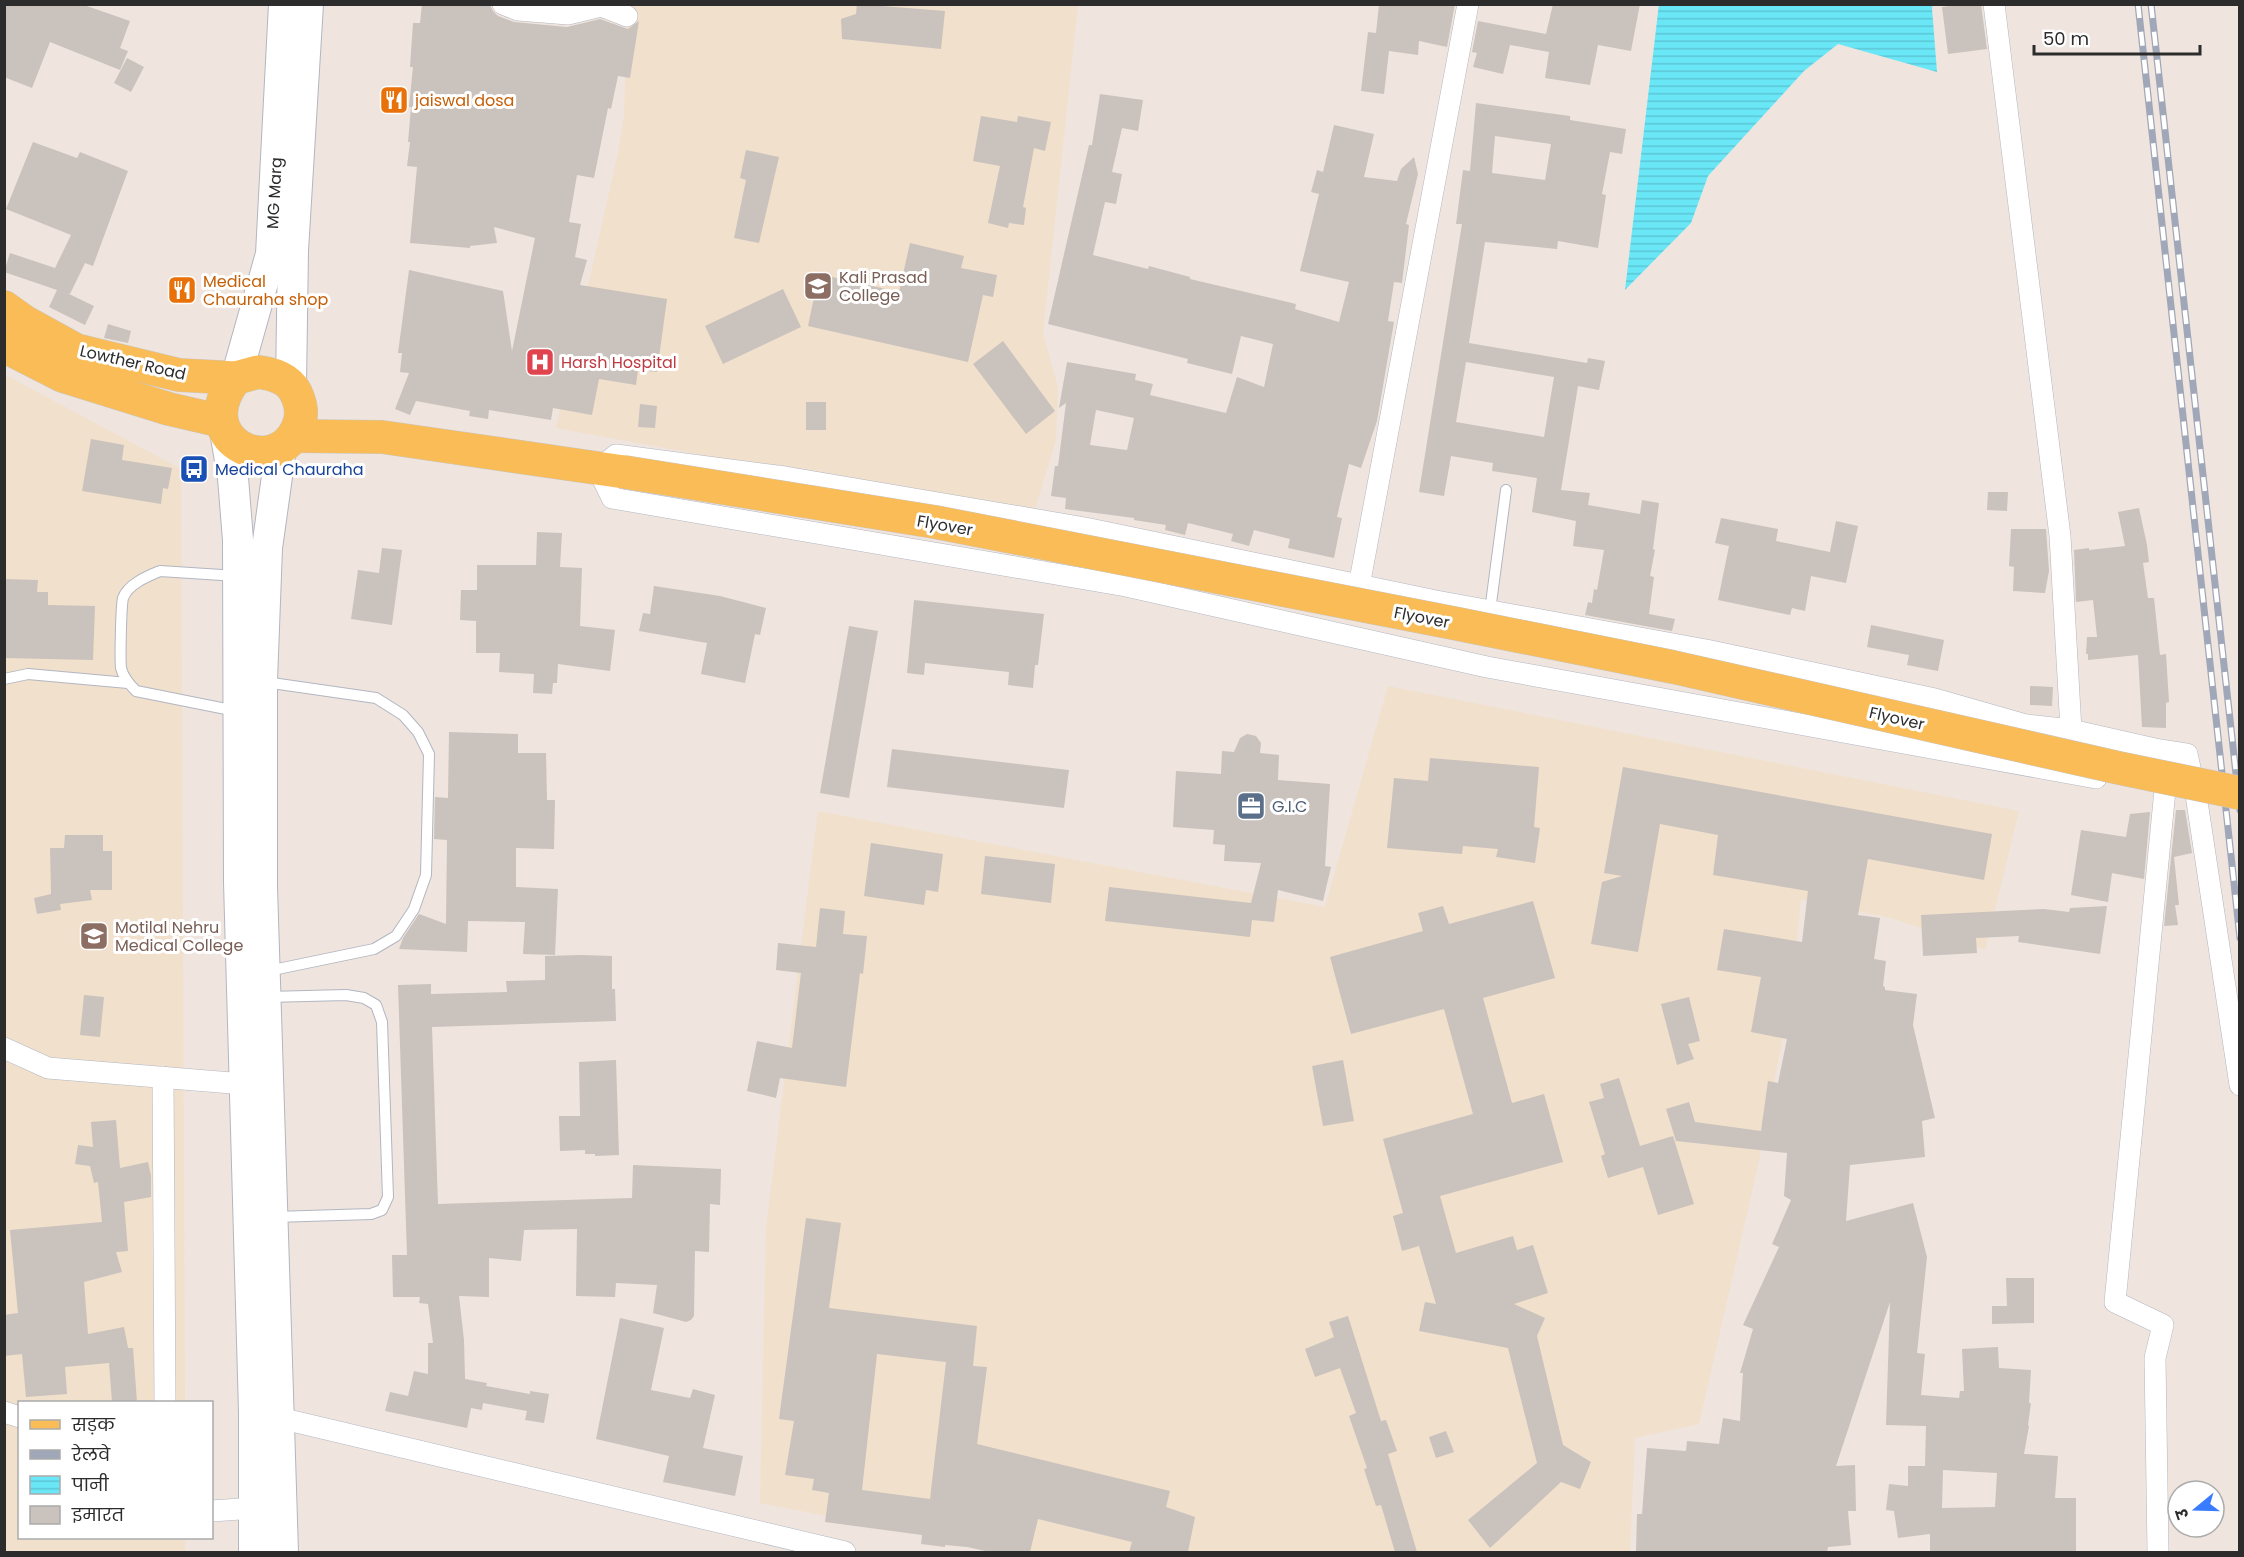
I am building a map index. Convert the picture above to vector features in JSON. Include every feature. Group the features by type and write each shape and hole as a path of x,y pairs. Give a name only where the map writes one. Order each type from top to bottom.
{"main road":[{"name":"MG Marg","path":"236,378 271,254 284,4"},
{"path":"254,1552 254,1508 267,1415 273,1217 262,887 261,681 267,548 287,442 301,416 296,395 293,250 308,4"},
{"name":"Lowther Road","path":"4,307 25,322 76,350 179,375 236,378"},
{"name":"Lowther Road","path":"4,346 63,376 223,426"},
{"path":"283,1552 267,1415 244,1084 237,711 238,576 233,478 220,410 223,398 236,378 258,372 270,373 281,377 296,395 329,418 382,437"},
{"path":"223,426 231,440 249,451 271,452 287,442 382,437"},
{"name":"Flyover","path":"382,437 935,522 1673,667 2119,768 2240,793"}],"street":[{"path":"502,4 518,10 568,14 601,6 627,16"},
{"path":"1359,586 1468,4"},
{"path":"1994,4 2060,536 2071,730"},
{"path":"2240,806 2196,795 1896,743 1487,667 1126,586 612,498 611,471 616,455 785,477 1085,528 1359,586 1706,650 1935,699 2026,725 2071,730 2187,754 2196,795 2240,1085"},
{"path":"2158,1552 2155,1358 2163,1325 2115,1302 2165,790"},
{"path":"4,1048 48,1068 244,1084"},
{"path":"163,1077 165,1401"},
{"path":"267,1415 844,1552"},
{"path":"213,1511 254,1508"}],"lane":[{"path":"1490,610 1506,490"},
{"path":"237,711 136,691 128,683 122,669 120,653 123,598 131,586 160,571 238,576"},
{"path":"4,679 28,674 128,683"},
{"path":"261,681 376,698 403,716 418,732 429,754 426,875 414,909 396,936 374,949 265,984"},
{"path":"265,984 364,998 376,1005 382,1022 388,1197 382,1210 371,1215 273,1217"}],"shaded area":[{"name":"Kali Prasad College","path":"629,5 1078,5 1043,333 1058,387 1056,440 1033,516 556,428 619,148 624,115"},
{"name":"Motilal Nehru Medical College","path":"4,374 181,469 185,1401 18,1401 18,1539 185,1539 185,1552 5,1552"},
{"path":"1388,686 2019,811 1985,950 1891,918 1801,899 1784,1030 1759,1161 1699,1424 1635,1438 1630,1552 1013,1552 760,1503 766,1228 818,811 1325,907"}],"water":[{"path":"1659,4 1933,5 1937,72 1838,44 1804,71 1708,176 1691,223 1625,290"}],"building":[{"path":"4,4 81,4 130,21 120,48 128,51 120,70 50,42 32,88 4,77"},
{"path":"422,4 490,5 498,16 514,22 567,27 600,19 628,29 639,21 630,78 618,76 611,109 608,108 594,178 577,175 569,222 581,224 575,257 587,260 580,285 667,299 657,372 638,370 636,385 599,379 592,415 553,408 551,420 489,410 488,419 469,416 470,411 416,401 410,415 395,409 409,373 400,372 402,353 398,353 409,270 503,291 512,351 535,238 494,227 497,243 470,246 470,248 410,243 417,167 407,166 413,67 410,67 413,23 420,23"},
{"path":"857,4 945,11 941,49 842,39 841,19 856,14"},
{"path":"1379,4 1455,4 1447,47 1419,41 1418,55 1389,51 1384,94 1361,91 1368,32 1376,33"},
{"path":"1553,4 1640,4 1631,51 1598,45 1590,85 1545,78 1549,52 1510,45 1503,74 1473,67 1477,53 1472,52 1478,21 1546,34"},
{"path":"1981,4 1987,49 1948,54 1942,7"},
{"path":"127,58 144,67 131,92 114,83"},
{"path":"1100,94 1143,100 1138,131 1122,128 1112,172 1122,174 1116,204 1105,202 1093,255 1148,269 1149,266 1190,277 1190,279 1296,304 1295,309 1339,322 1349,282 1300,271 1319,194 1311,192 1317,170 1323,172 1334,125 1374,134 1364,177 1397,181 1401,169 1414,157 1418,174 1406,224 1409,225 1402,283 1394,282 1388,321 1394,322 1377,421 1361,468 1349,464 1337,517 1342,518 1334,558 1288,548 1290,539 1254,530 1249,546 1231,541 1233,534 1188,523 1185,535 1165,530 1166,525 1134,520 1134,518 1065,509 1066,498 1051,496 1055,466 1058,466 1066,403 1059,408 1067,362 1136,374 1135,380 1153,384 1150,395 1226,413 1237,377 1264,387 1273,344 1241,336 1232,374 1187,363 1188,359 1048,324 1089,145 1092,145","holes":["1096,410 1134,418 1127,450 1090,445"]},
{"path":"1476,103 1570,116 1570,120 1626,129 1622,154 1610,152 1602,194 1606,195 1598,248 1558,241 1557,249 1485,242 1469,343 1587,363 1588,358 1605,361 1599,390 1578,386 1561,490 1590,493 1588,505 1640,514 1642,500 1659,503 1650,576 1654,577 1649,614 1675,619 1672,631 1585,615 1588,602 1592,603 1594,589 1597,590 1604,550 1573,546 1576,521 1532,512 1537,478 1492,471 1493,463 1451,456 1444,496 1419,492 1462,224 1456,224 1463,170 1470,171","holes":["1495,136 1551,144 1545,180 1492,173","1466,362 1554,377 1544,437 1456,422"]},
{"path":"981,116 1017,122 1018,116 1051,122 1045,151 1034,148 1023,207 1026,208 1024,225 1009,223 1008,228 988,223 1000,166 973,161"},
{"path":"33,142 77,158 80,152 128,171 93,266 85,263 70,294 67,293 94,306 85,325 49,307 57,290 4,272 10,253 55,268 71,235 6,209"},
{"path":"746,150 779,157 759,243 734,238 746,180 740,178"},
{"path":"910,243 964,256 961,268 997,275 993,297 983,295 968,362 808,326 819,274 899,292"},
{"path":"783,289 801,327 723,364 705,326"},
{"path":"108,324 131,331 128,343 104,338"},
{"path":"1003,341 1055,411 1026,434 973,364"},
{"path":"806,402 826,402 826,430 806,430"},
{"path":"640,404 657,406 655,428 638,427"},
{"path":"91,439 124,445 122,460 172,468 168,489 163,488 161,504 82,491"},
{"path":"1988,492 2008,492 2007,511 1987,510"},
{"path":"2139,508 2149,562 2143,563 2148,598 2154,598 2160,655 2166,654 2169,702 2166,703 2166,728 2142,727 2138,655 2088,660 2087,637 2097,637 2093,600 2076,602 2074,550 2125,546 2118,512"},
{"path":"1721,518 1778,529 1776,541 1830,552 1836,521 1858,526 1846,583 1811,576 1805,611 1792,608 1790,615 1718,600 1729,546 1715,543"},
{"path":"2011,529 2046,529 2049,571 2045,593 2013,591 2014,567 2009,566"},
{"path":"537,532 562,533 560,567 582,568 580,626 615,630 610,671 558,664 557,683 553,683 552,694 533,693 534,674 499,672 500,653 476,653 476,621 460,620 461,590 477,590 477,565 536,565"},
{"path":"382,548 402,550 392,625 351,619 358,570 379,573"},
{"path":"4,579 38,580 37,592 48,592 48,605 95,606 93,660 4,658"},
{"path":"654,586 720,596 766,608 760,635 755,634 745,683 701,674 707,643 639,631 643,613 650,614"},
{"path":"914,600 1044,614 1033,688 1008,685 1009,672 925,663 924,675 907,673"},
{"path":"1871,625 1944,640 1938,671 1907,665 1909,655 1867,647"},
{"path":"849,626 878,631 849,798 820,793"},
{"path":"2030,686 2053,687 2052,706 2030,705"},
{"path":"449,732 518,734 518,753 546,753 547,800 555,800 554,849 516,848 516,887 558,889 555,955 523,954 525,922 468,921 467,952 399,949 403,938 419,914 446,924 447,840 434,839 435,797 448,798"},
{"path":"1247,734 1256,736 1261,743 1260,753 1279,755 1278,780 1330,784 1325,866 1331,867 1323,901 1278,890 1274,922 1252,920 1250,937 1105,921 1109,887 1251,903 1261,863 1224,861 1225,845 1213,844 1214,830 1173,827 1176,771 1221,774 1222,751 1234,752 1240,738"},
{"path":"892,749 1069,770 1064,808 887,787"},
{"path":"1430,758 1539,767 1534,827 1540,828 1535,863 1496,857 1498,849 1463,846 1462,854 1387,848 1394,778 1428,781"},
{"path":"1623,767 1992,834 1984,880 1868,859 1858,915 1880,918 1874,959 1886,961 1883,986 1885,990 1917,994 1913,1025 1935,1118 1922,1121 1925,1157 1850,1165 1846,1221 1913,1203 1927,1257 1917,1353 1925,1354 1921,1395 1959,1398 1960,1391 1964,1391 1962,1349 1998,1347 1999,1368 2031,1370 2029,1403 2031,1403 2024,1454 2058,1456 2055,1498 2076,1498 2076,1552 1930,1552 1930,1534 1898,1538 1894,1511 1886,1510 1889,1484 1908,1486 1908,1466 1925,1466 1926,1426 1886,1425 1890,1302 1836,1466 1855,1465 1856,1511 1848,1511 1851,1545 1828,1547 1827,1552 1636,1552 1637,1514 1642,1514 1647,1448 1686,1451 1687,1441 1719,1444 1723,1418 1740,1421 1743,1373 1740,1373 1753,1329 1743,1325 1779,1247 1772,1244 1791,1200 1784,1196 1787,1153 1676,1141 1666,1109 1689,1102 1695,1122 1761,1131 1768,1081 1778,1083 1787,1039 1751,1032 1761,977 1717,970 1724,929 1802,942 1808,891 1713,875 1718,835 1660,824 1638,952 1591,944 1602,882 1622,876 1604,873","holes":["1943,1470 1997,1473 1995,1507 1942,1508"]},
{"path":"2176,810 2185,810 2192,853 2174,857 2179,905 2175,905 2178,925 2164,926"},
{"path":"2150,812 2144,879 2112,873 2108,902 2071,895 2081,830 2126,837 2130,814"},
{"path":"65,835 103,835 103,851 112,851 112,890 90,890 92,900 60,904 61,910 37,914 34,898 51,894 50,848 64,848"},
{"path":"871,843 943,854 938,892 926,890 924,905 864,896"},
{"path":"985,856 1055,864 1051,903 981,894"},
{"path":"1533,901 1555,978 1483,998 1512,1103 1544,1094 1563,1162 1440,1196 1456,1253 1513,1236 1517,1250 1533,1245 1548,1293 1514,1304 1545,1318 1537,1336 1563,1445 1591,1462 1580,1489 1561,1482 1490,1548 1468,1520 1537,1463 1508,1348 1419,1331 1425,1302 1436,1304 1419,1246 1402,1251 1393,1216 1403,1213 1383,1139 1473,1114 1444,1009 1351,1034 1330,957 1423,931 1418,913 1443,906 1449,924"},
{"path":"2107,906 2100,954 2018,942 2019,936 1976,938 1977,953 1923,956 1921,915 2044,909 2069,912 2070,908"},
{"path":"820,908 845,911 843,934 867,936 863,974 860,973 846,1087 780,1078 776,1098 747,1091 757,1041 792,1048 801,973 776,970 778,943 816,947"},
{"path":"545,956 612,956 612,989 615,989 616,1021 432,1027 438,1204 632,1198 633,1165 721,1169 720,1205 710,1204 709,1252 695,1251 694,1316 686,1322 653,1313 657,1285 616,1283 615,1297 576,1296 577,1229 524,1230 521,1261 489,1258 489,1297 459,1296 464,1340 465,1379 487,1383 486,1386 530,1394 530,1391 549,1394 544,1423 525,1420 527,1411 483,1403 482,1410 471,1408 467,1428 385,1411 390,1392 408,1396 414,1371 428,1374 428,1343 433,1343 428,1304 419,1303 420,1297 393,1297 392,1255 407,1255 398,985 431,984 431,994 507,992 506,981 545,980"},
{"path":"84,995 104,997 100,1037 80,1035"},
{"path":"1689,997 1700,1041 1688,1044 1694,1059 1677,1065 1661,1004"},
{"path":"616,1060 619,1155 595,1156 595,1154 585,1154 585,1150 560,1151 559,1116 580,1116 579,1062"},
{"path":"1343,1060 1354,1121 1323,1126 1312,1066"},
{"path":"1619,1078 1640,1146 1673,1136 1694,1204 1658,1215 1643,1167 1608,1178 1601,1156 1605,1154 1589,1102 1604,1098 1600,1084"},
{"path":"116,1120 120,1168 148,1162 151,1176 151,1197 124,1202 128,1251 116,1252 122,1272 84,1282 88,1334 124,1327 128,1348 133,1348 137,1401 112,1401 109,1363 65,1367 67,1394 26,1397 22,1354 4,1356 4,1315 18,1313 10,1230 102,1222 98,1182 94,1183 90,1166 75,1164 78,1145 93,1147 91,1122"},
{"path":"806,1218 841,1223 829,1308 977,1326 973,1366 987,1367 977,1444 1170,1491 1166,1507 1195,1517 1188,1552 1129,1552 1132,1542 1038,1519 1030,1552 990,1552 967,1547 921,1544 922,1535 825,1522 829,1493 812,1490 814,1479 785,1475 794,1421 779,1419","holes":["877,1354 946,1362 930,1499 862,1490"]},
{"path":"2006,1278 2034,1278 2034,1323 1992,1324 1992,1306 2007,1306"},
{"path":"1348,1316 1381,1421 1386,1420 1397,1451 1388,1454 1417,1552 1395,1552 1381,1505 1376,1506 1364,1469 1367,1468 1349,1416 1356,1413 1340,1368 1315,1377 1305,1349 1334,1337 1329,1322"},
{"path":"620,1318 664,1328 651,1390 690,1398 693,1389 715,1395 703,1448 743,1456 735,1496 663,1482 669,1456 596,1439"},
{"path":"1446,1431 1454,1452 1436,1458 1429,1437"}],"railway":[{"path":"2138,4 2240,938"},
{"path":"2151,4 2240,810"}],"place":[{"name":"jaiswal dosa","path":"394,100"},
{"name":"Kali Prasad College","path":"818,286"},
{"name":"Medical Chauraha shop","path":"182,290"},
{"name":"Harsh Hospital","path":"540,362"},
{"name":"Medical Chauraha","path":"194,469"},
{"name":"G.I.C","path":"1251,806"},
{"name":"Motilal Nehru Medical College","path":"94,936"}]}
